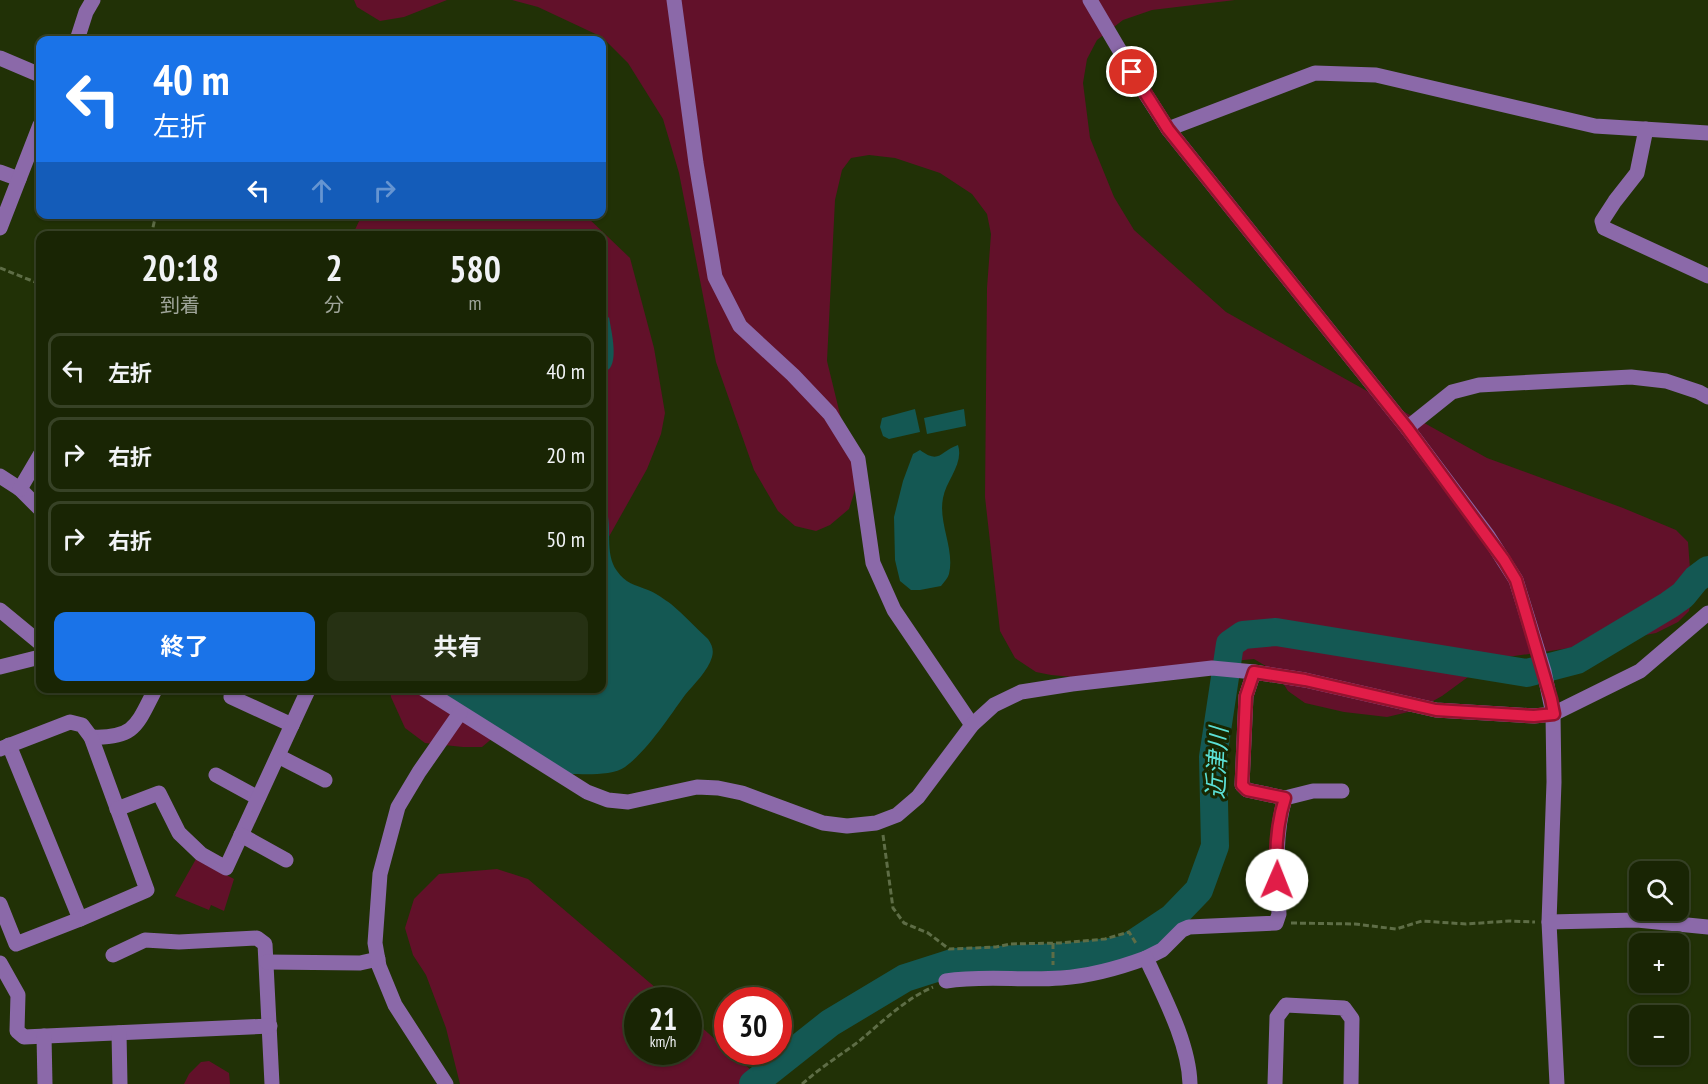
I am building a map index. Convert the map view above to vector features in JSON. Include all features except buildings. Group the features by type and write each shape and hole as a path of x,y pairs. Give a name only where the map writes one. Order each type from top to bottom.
{"street":[{"path":"78,36 86,12 93,0"},
{"path":"674,0 696,163 715,277 740,326 793,375 830,414 858,459 873,562 894,610 972,725"},
{"path":"1090,0 1168,129 1407,428 1504,560 1516,580 1552,706 1554,782 1549,922 1557,1084"},
{"path":"0,58 36,73"},
{"path":"1168,129 1315,73 1376,75 1595,126 1708,134"},
{"path":"1646,129 1638,173 1602,221 1604,228 1708,276"},
{"path":"0,228 36,135"},
{"path":"0,172 19,179"},
{"path":"1407,428 1452,392 1479,385 1631,377 1666,381 1708,397"},
{"path":"20,489 36,462"},
{"path":"0,476 20,489 36,505"},
{"path":"0,610 36,641"},
{"path":"430,693 587,792 608,800 628,802 697,786 718,788 742,793 823,823 847,826 876,823 897,815 918,797 972,725 994,705 1021,692 1212,668 1305,680 1436,710 1534,716 1552,706 1640,671 1708,613"},
{"path":"0,667 36,658"},
{"path":"1254,672 1246,696 1242,785 1247,790 1285,798 1313,791 1342,791"},
{"path":"92,737 108,738 125,734 138,723 153,693"},
{"path":"117,809 159,793 179,833 201,854 226,868 307,693"},
{"path":"231,697 292,725"},
{"path":"446,1084 394,1005 379,966 375,943 380,874 398,807 460,713"},
{"path":"80,918 4,747 70,722 82,725 92,737 147,890 80,918 16,944 0,962 18,995 16,1031 24,1037 270,1026"},
{"path":"278,756 325,780"},
{"path":"216,775 258,798"},
{"path":"946,981 966,978 1059,978 1087,975 1146,958 1162,950 1182,930 1189,927 1276,922 1279,915 1276,862 1285,798"},
{"path":"241,835 286,860"},
{"path":"0,904 16,944"},
{"path":"1549,922 1637,920 1708,927"},
{"path":"113,955 145,940 180,942 257,938 265,944 272,1084"},
{"path":"1146,958 1166,1000 1185,1050 1190,1084"},
{"path":"267,962 360,963 378,959"},
{"path":"1275,1084 1277,1017 1286,1005 1344,1008 1352,1019 1351,1084"},
{"path":"119,1033 120,1084"},
{"path":"44,1036 45,1084"}],"path":[{"path":"0,268 36,282"},
{"path":"881,821 893,909 904,923 928,933 949,949 996,947 1010,944 1053,944 1105,939 1129,932"},
{"path":"1276,922 1355,924 1396,928 1422,921 1466,924 1509,921 1549,922"},
{"path":"1053,944 1053,966"},
{"path":"802,1084 821,1067 902,1007 928,989 946,981"}],"shaded area":[{"path":"354,0 447,0 404,17 380,21 357,7"},
{"path":"512,0 1235,0 1152,10 1123,20 1097,40 1087,59 1083,83 1090,138 1114,197 1134,230 1226,312 1487,458 1676,530 1688,542 1692,596 1689,611 1678,622 1656,633 1501,658 1417,710 1387,717 1344,712 1305,703 1288,691 1276,672 1254,659 1073,677 1036,672 1015,658 1000,631 985,497 987,288 991,234 987,214 972,194 940,173 895,158 869,155 851,158 842,170 835,200 827,361 857,484 849,509 830,525 816,531 795,526 778,511 754,470 716,362 679,173 663,119 628,63 606,41 606,36 600,36 538,7"},
{"path":"360,219 589,219 602,231 354,231"},
{"path":"606,235 630,258 654,348 665,413 661,434 647,469 606,542"},
{"path":"390,693 520,693 495,736 482,747 425,743 405,728"},
{"path":"196,859 234,879 224,911 211,905 209,910 175,896"},
{"path":"497,869 528,879 655,987 624,987 624,1065 702,1065 702,1028 714,1038 714,1065 745,1065 758,1076 762,1084 460,1084 446,1028 426,975 413,955 405,928 414,899 439,874"},
{"path":"209,1061 229,1073 230,1084 184,1084 189,1074 201,1062"}],"water":[{"path":"609,317 614,357 610,368 606,372 606,320"},
{"path":"915,409 920,432 889,439 883,436 880,427 882,418"},
{"path":"964,409 966,426 927,434 924,418"},
{"path":"958,445 959,459 945,491 942,507 950,555 949,574 941,586 911,590 900,581 895,560 894,517 903,481 913,454 920,450 936,457"},
{"path":"606,509 610,554 617,571 627,581 654,593 676,608 708,639 713,654 704,672 665,723 625,767 599,774 570,774 442,693 606,693"}],"waterway":[{"name":"近津川","path":"753,1084 830,1023 905,978 955,962 1079,956 1124,950 1172,918 1199,890 1215,846 1213,757 1230,644 1243,635 1276,632 1527,673 1577,660 1669,605 1683,595 1696,579 1708,570"}],"route":[{"path":"1132,72 1168,129 1407,428 1504,560 1516,580 1544,672 1554,714 1534,716 1436,710 1305,680 1254,672 1246,696 1242,785 1247,790 1285,798 1276,862 1277,880"}]}
